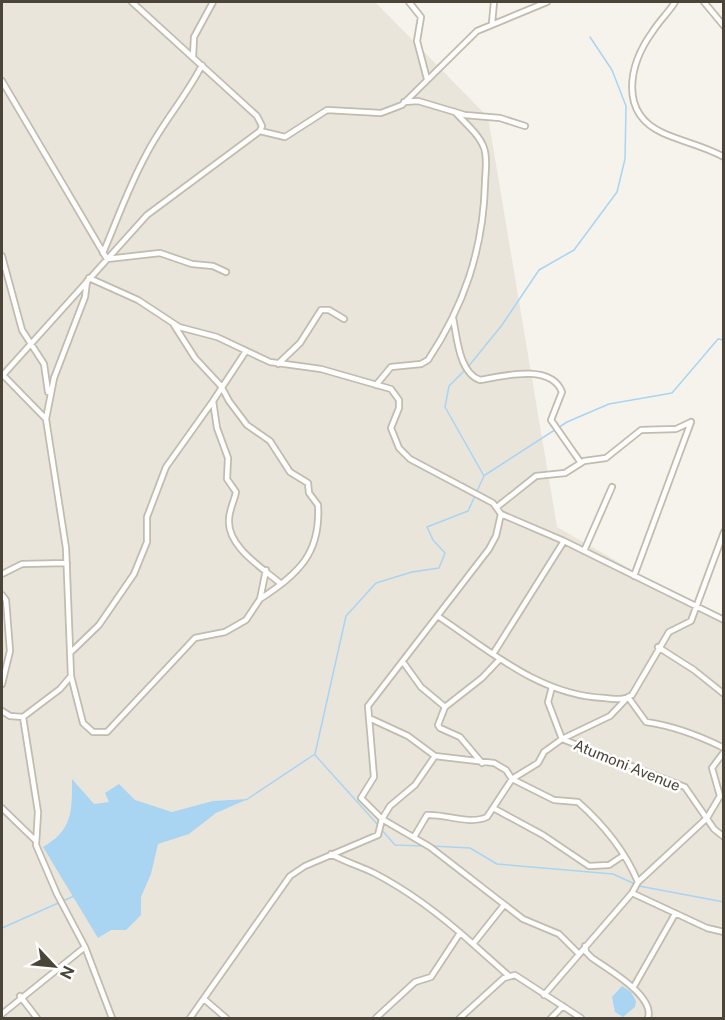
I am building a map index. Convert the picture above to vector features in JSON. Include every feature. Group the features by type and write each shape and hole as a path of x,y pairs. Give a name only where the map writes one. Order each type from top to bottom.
{"street":[{"path":"193,57 194,37 213,2"},
{"path":"409,2 420,17 417,41 427,79"},
{"path":"492,23 494,2"},
{"path":"260,131 285,136 327,110 381,113 404,102 477,31 547,2"},
{"path":"675,2 649,36 638,60 630,93 632,102 648,123 658,131 723,157"},
{"path":"704,2 723,26"},
{"path":"46,419 2,376 159,205 260,131 262,126 257,116 135,3"},
{"path":"103,253 145,156 165,122 186,96 202,65"},
{"path":"2,81 107,260"},
{"path":"404,102 418,101 455,112 500,118 525,126"},
{"path":"376,385 391,367 421,364 428,360 453,318 468,285 480,242 486,157 481,142 455,112"},
{"path":"107,260 160,253 192,264 213,266 226,272"},
{"path":"2,256 18,318 48,375 48,407"},
{"path":"88,280 138,300 174,324 191,332 217,338 278,364 321,369 396,392 399,408 391,432 399,448 410,459 497,507 501,514 584,551 723,620"},
{"path":"88,280 85,297 64,348 46,419 67,563 71,676 83,723 93,732 107,732 195,638 225,632 246,620 260,598 266,570"},
{"path":"278,364 300,343 321,310 329,310 344,319"},
{"path":"453,318 464,363 472,378 480,380 531,374 547,375 560,387 562,392 551,420 581,463"},
{"path":"174,324 195,358 221,386 229,401 247,424 270,441 290,472 308,483 309,493 318,505 313,549 299,570 260,598"},
{"path":"70,653 99,625 134,574 147,542 147,517 166,467 246,351"},
{"path":"213,401 217,428 228,458 227,479 236,492 228,522 231,535 239,547 281,584"},
{"path":"497,507 536,476 564,473 581,463 606,458 641,430 676,429 692,422 634,576"},
{"path":"584,551 612,487"},
{"path":"501,514 496,536 489,549 439,617 368,706 374,777 361,798 382,819 414,837 535,926 559,934 579,954"},
{"path":"414,837 427,815 481,820 495,809 512,779 538,763 544,752 562,739 610,716 628,697 669,632 691,621 698,608 723,532"},
{"path":"493,654 564,542"},
{"path":"2,574 22,564 67,563"},
{"path":"2,595 6,600 10,645 2,684"},
{"path":"439,617 518,671 552,687 581,696 628,697"},
{"path":"658,647 694,670 723,694"},
{"path":"482,763 460,737 438,727 445,707 482,678 500,659"},
{"path":"403,662 421,687 445,707"},
{"path":"2,711 10,716 23,717 71,676"},
{"name":"Atumoni Avenue","path":"552,687 548,702 562,739 684,787 714,829 723,837"},
{"path":"544,995 632,893 638,882 707,818 720,796 712,768 723,750 692,734 646,722 628,697"},
{"path":"23,717 38,812 36,841 39,857 85,947 112,1018"},
{"path":"369,718 408,736 435,756 494,763 506,770 512,779 558,802 578,802 613,839 638,882"},
{"path":"190,1018 291,876 331,854 374,839 378,835 382,819 390,806 415,785 435,756"},
{"path":"2,808 36,841"},
{"path":"495,809 543,835 589,866 609,865 624,855"},
{"path":"331,854 351,866 376,874 426,904 509,976"},
{"path":"632,893 675,914 723,932"},
{"path":"473,945 504,905"},
{"path":"633,988 675,914"},
{"path":"376,1018 415,982 431,977 460,933"},
{"path":"585,946 592,958 633,988 646,1001 648,1018"},
{"path":"2,1014 20,996 85,947"},
{"path":"460,1018 509,976 515,975 582,1018"},
{"path":"20,996 38,1018"},
{"path":"204,999 226,1018"},
{"path":"551,1018 563,1006"}],"shaded area":[{"path":"2,2 375,2 488,117 557,527 723,622 723,1018 2,1018"}],"water":[{"path":"72,779 94,804 109,802 105,793 119,784 135,800 172,812 213,801 248,799 216,813 189,834 158,844 151,874 141,897 141,915 126,930 111,930 98,938 43,847 60,834 69,819"},
{"path":"622,986 631,992 636,1001 635,1007 623,1017 615,1012 612,997"}],"waterway":[{"path":"468,367 502,325 539,270 574,250 617,192 625,159 626,106 612,70 590,37"},
{"path":"485,475 567,422 609,404 672,393 718,339 724,340"},
{"path":"464,371 449,386 445,407 484,476 477,491"},
{"path":"246,800 315,754 346,616 376,583 412,572 439,568 445,553 433,540 427,527 468,511 475,496"},
{"path":"315,755 378,825"},
{"path":"381,829 395,845 423,846"},
{"path":"431,846 470,848 497,864 613,874 635,884"},
{"path":"639,886 724,902"},
{"path":"2,928 74,896"}]}
